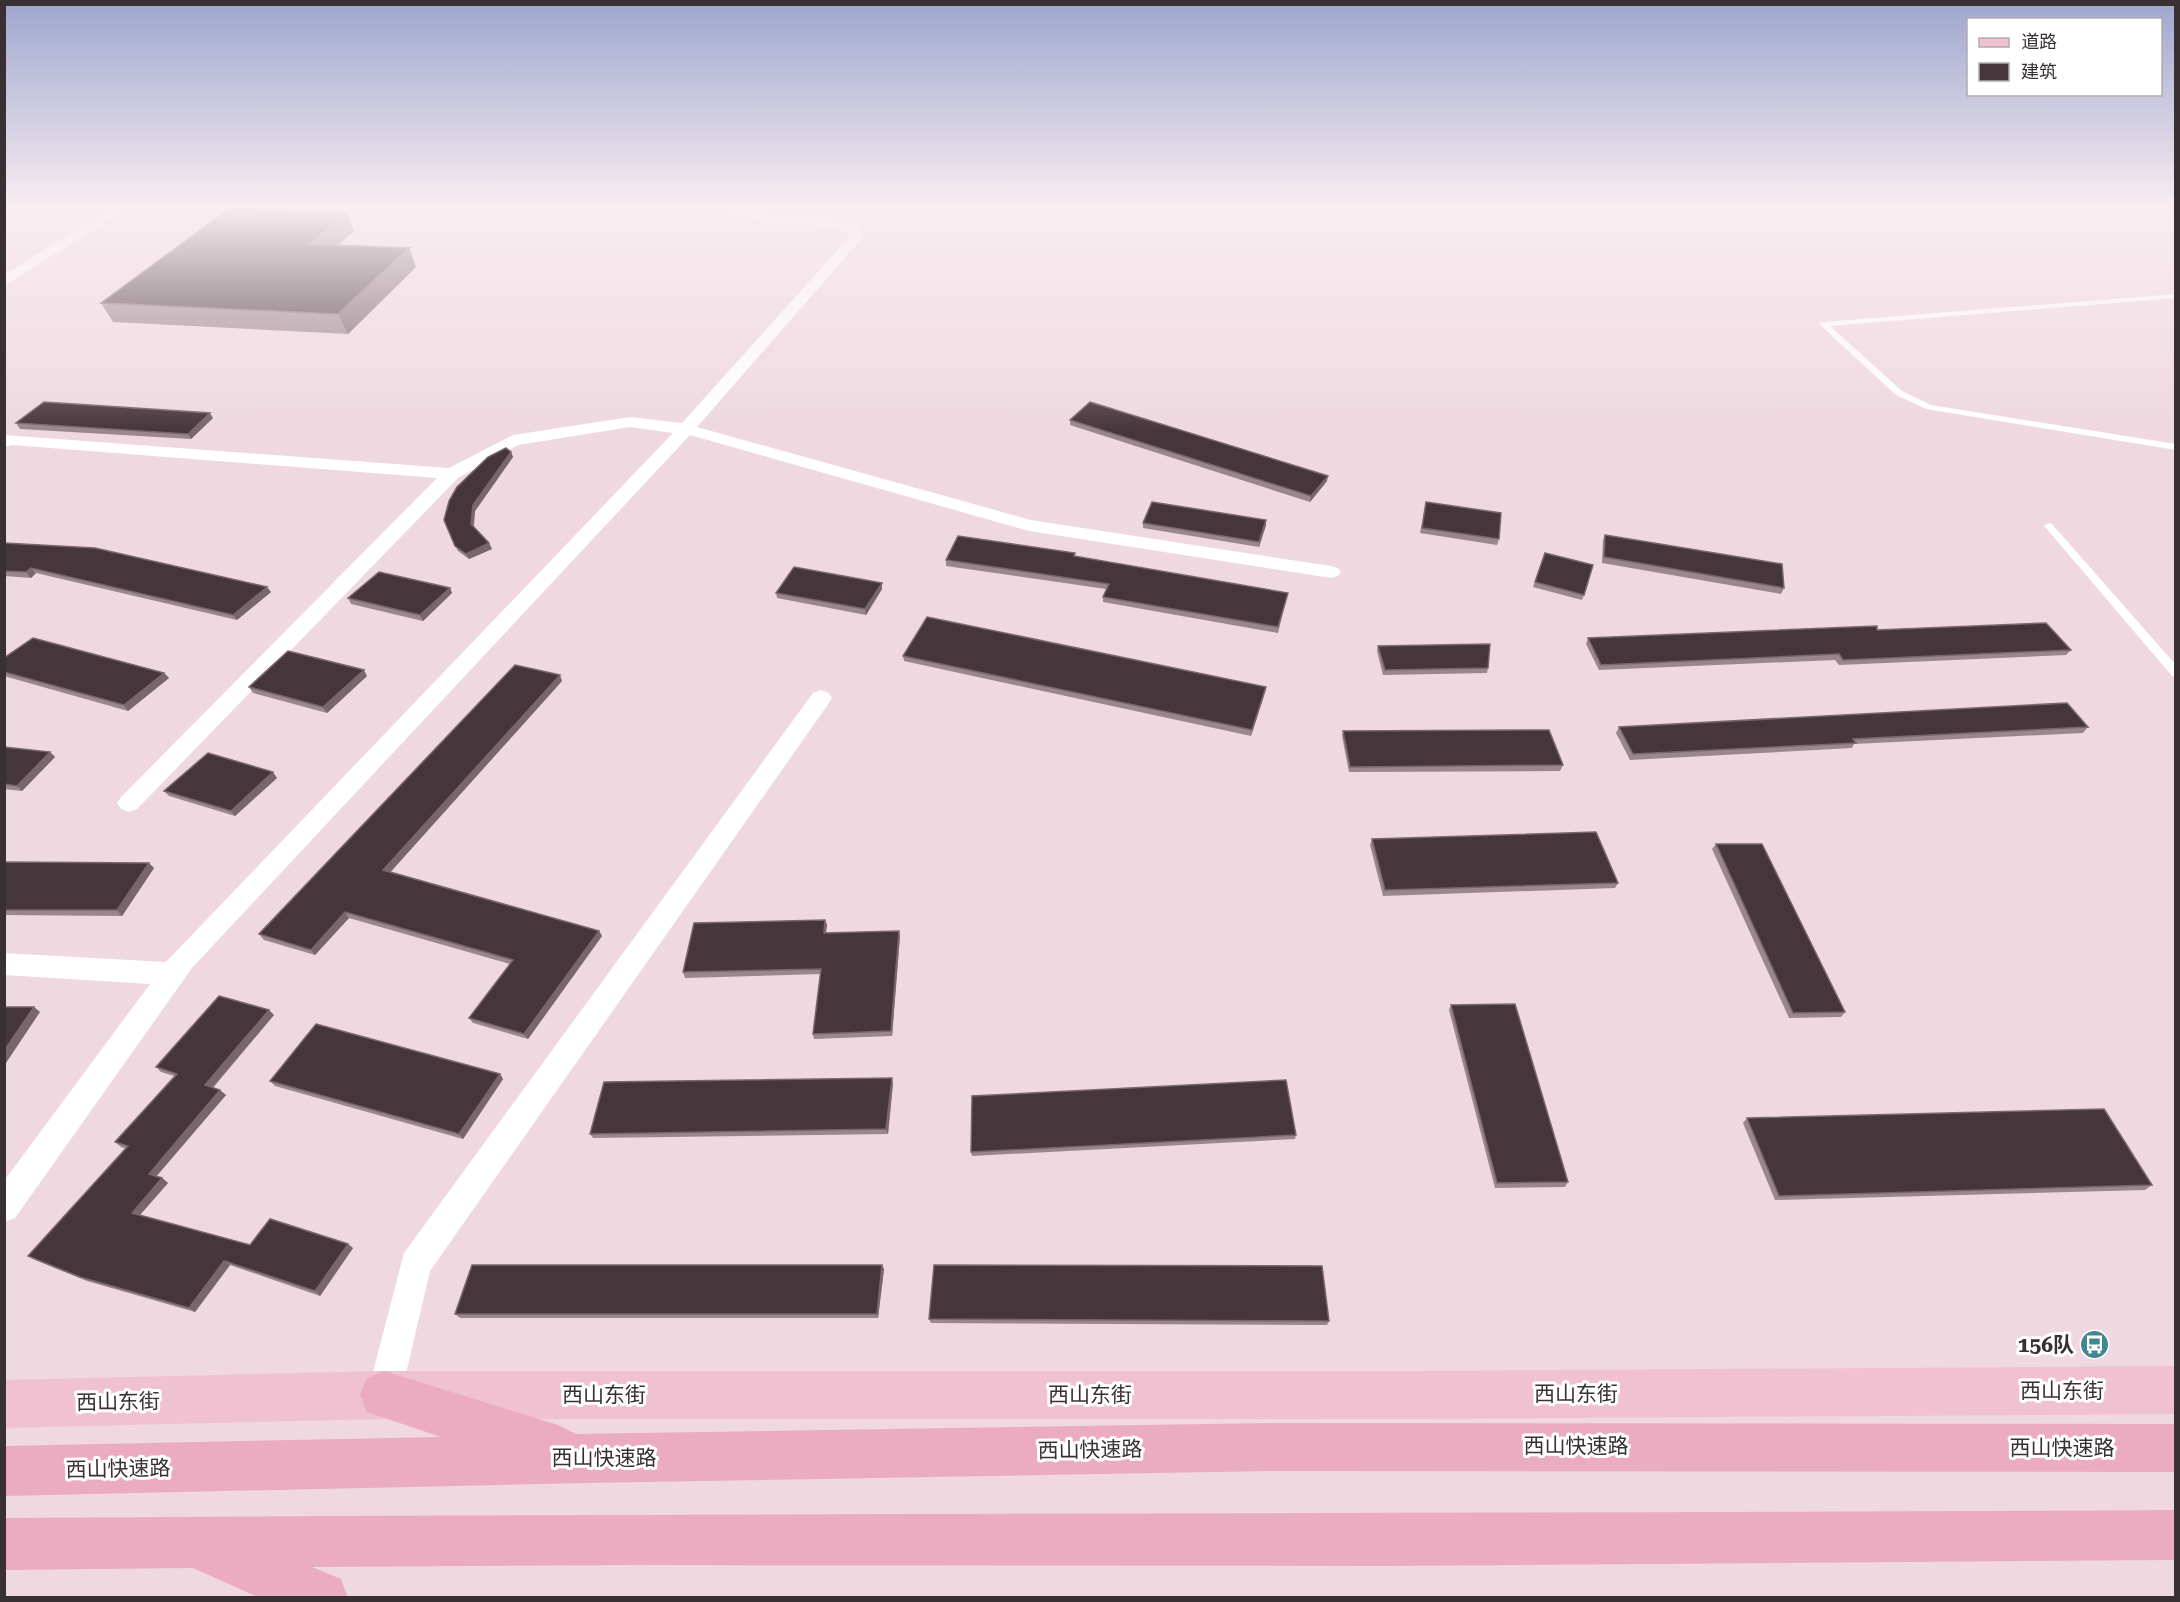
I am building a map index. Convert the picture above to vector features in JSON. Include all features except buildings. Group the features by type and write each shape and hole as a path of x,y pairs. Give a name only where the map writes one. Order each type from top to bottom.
{"highway":[{"path":"384,1395 585,1458"},
{"name":"西山快速路","path":"4,1471 585,1458 1276,1447 2175,1448"},
{"path":"4,1544 634,1539 1404,1540 2175,1535"},
{"path":"195,1542 322,1598"}],"main road":[{"name":"西山东街","path":"4,1404 384,1395 1418,1395 2175,1390"}],"street":[{"path":"4,1206 191,952 686,429 816,282"},
{"path":"129,803 452,474 513,440 630,423 686,429 1029,525 1331,572"},
{"path":"4,442 8,439 452,474"},
{"path":"384,1395 415,1264 821,698"},
{"path":"4,964 173,975"}],"lane":[{"path":"2175,296 1823,324 1899,393 1929,407 2175,447"},
{"path":"2049,526 2175,673"}],"place":[{"name":"156队","path":"2095,1345"}]}
